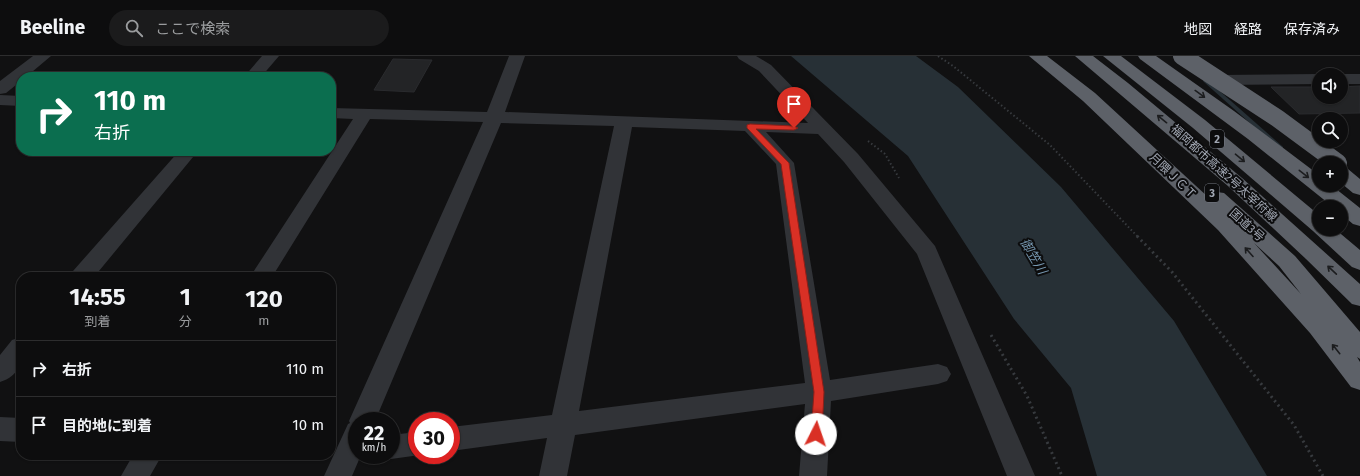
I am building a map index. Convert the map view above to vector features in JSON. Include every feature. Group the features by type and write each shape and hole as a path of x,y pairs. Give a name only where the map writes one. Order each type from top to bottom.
{"highway":[{"name":"月隈ＪＣＴ","path":"1037,56 1089,97 1225,225 1318,327 1360,380"},
{"name":"国道3号","path":"1045,56 1154,142 1287,261 1360,349"},
{"name":"福岡都市高速2号太宰府線","path":"1083,56 1173,127 1334,272 1360,298"},
{"name":"福岡都市高速2号太宰府線","path":"1111,56 1199,124 1312,220"},
{"path":"1146,56 1202,95 1360,219"},
{"path":"1181,56 1278,119 1321,156"},
{"path":"1181,56 1277,118 1329,156"},
{"path":"1348,171 1360,180"},
{"path":"1348,179 1360,189"},
{"path":"1330,236 1360,262"},
{"path":"1287,261 1360,334"}],"street":[{"path":"22,72 43,56"},
{"path":"257,72 271,56"},
{"path":"366,412 494,118 517,56"},
{"path":"745,56 765,68 852,158 927,251 1022,476"},
{"path":"0,89 16,77"},
{"path":"1220,80 1312,79"},
{"path":"1348,79 1360,79"},
{"path":"0,100 16,101"},
{"path":"336,112 624,121 824,130"},
{"path":"265,272 365,114"},
{"path":"553,476 624,121"},
{"path":"750,126 785,163 819,392 813,476"},
{"path":"85,272 185,156"},
{"path":"0,372 16,353"},
{"path":"460,438 819,392 938,374"},
{"path":"0,428 16,430"},
{"path":"135,476 145,460"}],"path":[{"path":"938,56 1050,145 1172,272 1294,425 1324,476"}],"water":[{"name":"御笠川","path":"791,56 916,56 958,87 1061,187 1174,321 1267,476 1097,476 1071,388 1014,319 908,156"}],"building":[{"path":"393,59 432,60 414,92 374,90"},
{"path":"1360,86 1360,113 1312,112 1312,114 1299,114 1271,87 1312,87 1312,104 1348,104 1348,87"}],"waterway":[{"path":"1206,81 1281,148"}],"route":[{"path":"794,128 750,126 785,163 819,392 816,434"}]}
